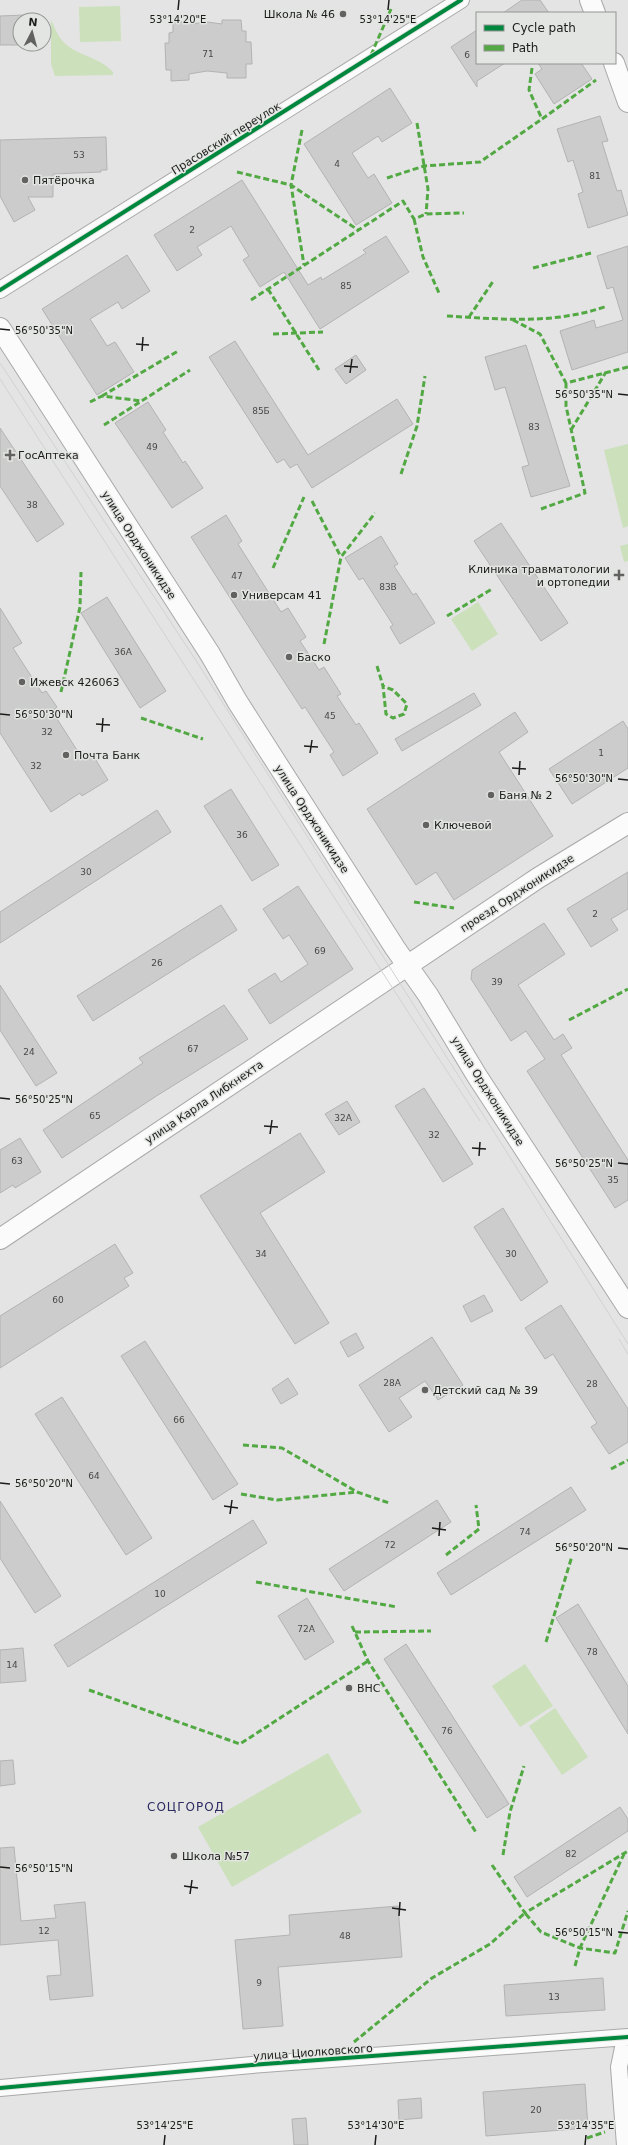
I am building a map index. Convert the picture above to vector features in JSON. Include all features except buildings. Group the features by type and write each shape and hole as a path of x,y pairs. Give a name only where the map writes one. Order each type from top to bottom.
{"main road":[{"path":"590,0 595,12"},
{"path":"614,64 628,102"},
{"name":"улица Орджоникидзе","path":"0,328 210,654 237,701 390,942 408,966 477,1076 628,1308"},
{"name":"проезд Орджоникидзе","path":"408,966 538,878 628,823"},
{"name":"улица Карла Либкнехта","path":"0,1239 408,966"}],"street":[{"name":"Прасовский переулок","path":"0,290 461,0"},
{"name":"улица Циолковского","path":"0,2088 267,2064 626,2038"},
{"path":"625,2145 619,2067 626,2038"}],"green space":[{"path":"120,6 121,41 80,42 79,7"},
{"path":"52,22 58,35 66,44 72,49 101,62 113,72 113,75 55,76 51,64"},
{"path":"628,444 628,526 623,528 604,450"},
{"path":"628,544 628,561 624,562 620,546"},
{"path":"478,602 498,634 472,651 451,619"},
{"path":"525,1664 553,1706 520,1727 492,1686"},
{"path":"555,1708 588,1757 562,1775 529,1726"},
{"path":"328,1753 362,1812 232,1887 198,1827"}],"tram line":[{"path":"0,363 197,662 628,1344"},
{"path":"0,379 408,1012 480,1121"},
{"path":"619,1339 628,1354"}],"marked path":[{"path":"371,55 391,9"},
{"path":"532,68 529,90 542,119 596,80"},
{"path":"387,178 424,166 480,162 542,119"},
{"path":"417,123 428,189 426,214"},
{"path":"302,130 291,185 304,265"},
{"path":"237,172 291,185 358,230"},
{"path":"251,300 403,201 414,219 426,214 464,213"},
{"path":"414,219 423,257 439,293"},
{"path":"533,268 591,253"},
{"path":"469,317 494,280"},
{"path":"268,289 319,370"},
{"path":"447,316 507,319 547,318 567,316 607,306"},
{"path":"513,320 540,334 566,383 628,367"},
{"path":"273,334 323,332"},
{"path":"102,396 178,351"},
{"path":"104,425 190,370"},
{"path":"571,430 606,372"},
{"path":"401,474 417,426 425,376"},
{"path":"541,509 585,493 566,406 566,383"},
{"path":"90,402 102,396 142,401"},
{"path":"273,568 304,497"},
{"path":"312,501 341,557"},
{"path":"324,644 341,557 375,513"},
{"path":"61,692 80,607 81,572"},
{"path":"447,616 492,589"},
{"path":"377,666 383,686 386,714 393,718 404,714 407,704 393,690 383,686"},
{"path":"141,718 203,739"},
{"path":"414,902 454,908"},
{"path":"569,1020 628,989"},
{"path":"243,1445 282,1448 357,1492 389,1503"},
{"path":"611,1469 628,1460"},
{"path":"241,1494 277,1500 357,1492"},
{"path":"446,1555 479,1529 476,1505"},
{"path":"546,1642 572,1556"},
{"path":"256,1582 397,1607"},
{"path":"352,1626 368,1661 477,1834"},
{"path":"355,1632 431,1631"},
{"path":"89,1690 240,1744 368,1661"},
{"path":"503,1855 510,1812 524,1766"},
{"path":"492,1865 525,1913 628,1851"},
{"path":"575,1966 580,1948 624,1854"},
{"path":"354,2042 432,1978 490,1944 525,1913 541,1932 580,1948 615,1953 628,1911"},
{"path":"587,2138 605,2132"}],"cycle path":[{"path":"0,290 461,0"},
{"path":"0,2088 252,2065 628,2037"}],"place":[{"name":"Школа № 46","path":"343,14"},
{"name":"Пятёрочка","path":"25,180"},
{"name":"ГосАптека","path":"10,455"},
{"name":"Клиника травматологии и ортопедии","path":"619,575"},
{"name":"Универсам 41","path":"234,595"},
{"name":"Баско","path":"289,657"},
{"name":"Ижевск 426063","path":"22,682"},
{"name":"Почта Банк","path":"66,755"},
{"name":"Баня № 2","path":"491,795"},
{"name":"Ключевой","path":"426,825"},
{"name":"Детский сад № 39","path":"425,1390"},
{"name":"ВНС","path":"349,1688"},
{"name":"Школа №57","path":"174,1856"}],"district":[{"name":"СОЦГОРОД","path":"186,1807"}]}
